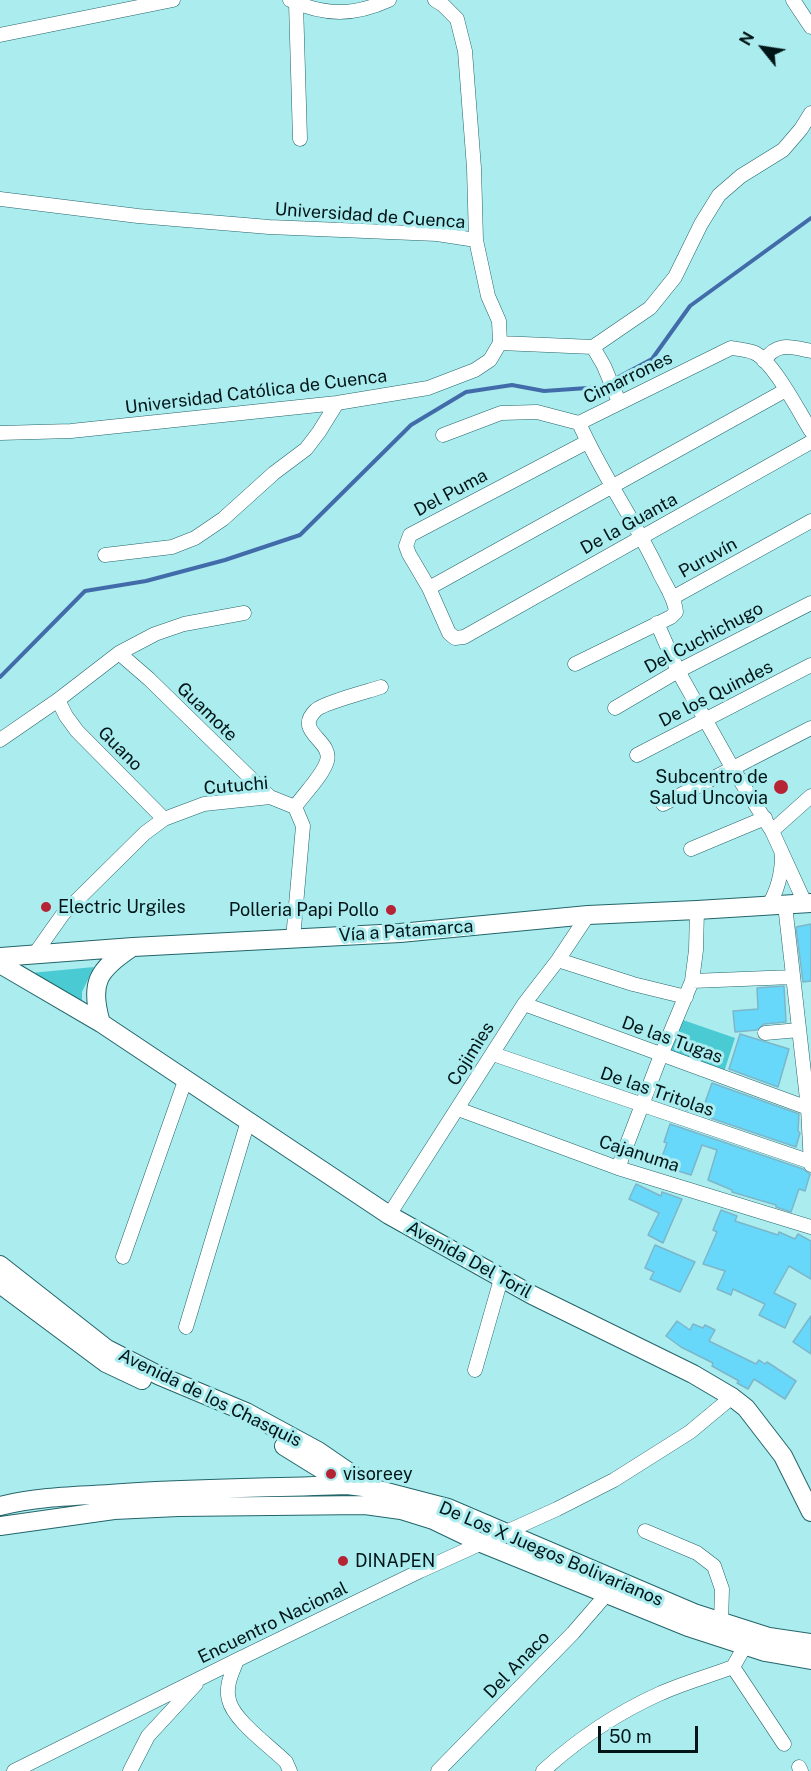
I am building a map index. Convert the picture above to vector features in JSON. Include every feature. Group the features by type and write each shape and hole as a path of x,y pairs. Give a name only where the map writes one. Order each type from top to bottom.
{"street":[{"path":"0,35 173,0"},
{"path":"300,139 293,1 309,9 331,13 365,9 389,0"},
{"path":"435,0 443,4 457,18 465,51 474,168 476,240"},
{"path":"793,0 811,27"},
{"path":"500,343 592,347 650,308 675,278 701,224 719,195 741,176 783,150 811,113"},
{"name":"Universidad de Cuenca","path":"0,199 138,216 269,227 437,234 476,240 488,296 501,330 500,343"},
{"name":"Universidad Católica de Cuenca","path":"0,433 71,431 338,403 428,388 475,370 490,360 500,343"},
{"path":"764,361 769,353 785,346 811,351"},
{"path":"592,347 601,359 617,395"},
{"name":"Cimarrones","path":"672,598 643,537 587,442 579,423 617,395 731,348 755,354 764,361 786,390 811,431"},
{"path":"429,588 786,390"},
{"path":"105,555 172,547 195,538 223,519 274,473 306,449 338,403"},
{"path":"443,435 501,412 537,412 579,423"},
{"name":"De la Guanta","path":"464,637 811,441"},
{"name":"Del Puma","path":"464,637 455,638 449,633 429,588 406,546 410,535 587,442"},
{"name":"Puruvín","path":"575,664 676,612 672,598 811,521"},
{"name":"Del Cuchichugo","path":"615,708 678,671 811,603"},
{"path":"0,740 58,700 118,653 155,634 184,624 244,613"},
{"path":"657,623 678,671 733,769 765,818 808,903"},
{"name":"Guamote","path":"118,653 149,679 270,797"},
{"name":"De los Quindes","path":"637,755 811,665"},
{"path":"293,939 303,826 295,807 328,760 327,749 310,732 309,721 316,709 381,687"},
{"name":"Guano","path":"58,700 77,731 165,819"},
{"path":"663,804 811,728"},
{"path":"772,831 811,796"},
{"name":"Cutuchi","path":"34,955 63,914 145,833 165,819 204,804 270,797 295,807"},
{"path":"691,849 765,818"},
{"path":"782,853 782,871 775,894 793,977 808,1108 811,1164"},
{"name":"Vía a Patamarca","path":"0,957 133,947 400,933 588,915 808,903"},
{"path":"618,1168 692,981 696,950 697,910"},
{"name":"Cojimìes","path":"389,1215 524,1004 558,960 588,915"},
{"path":"101,1023 95,989 102,972 112,960 133,947"},
{"path":"558,960 633,984 686,997"},
{"name":"Avenida Del Toril","path":"0,964 101,1023 389,1215 501,1279 693,1374 732,1397 746,1408 783,1456 811,1512"},
{"path":"692,981 793,977"},
{"name":"De las Tugas","path":"524,1004 808,1108"},
{"path":"765,1033 799,1030"},
{"name":"De las Tritolas","path":"492,1054 811,1164"},
{"path":"123,1257 186,1078"},
{"name":"Cajanuma","path":"458,1110 618,1168 811,1227"},
{"path":"186,1328 248,1120"},
{"name":"Avenida de los Chasquis","path":"0,1265 107,1348 160,1376 246,1412 318,1451 368,1497 392,1508"},
{"path":"475,1370 501,1279"},
{"name":"Avenida de los Chasquis","path":"0,1284 106,1363 160,1389 240,1421 347,1485"},
{"name":"Encuentro Nacional","path":"14,1771 204,1676 614,1480 690,1432 732,1397"},
{"path":"291,1488 300,1482 303,1474 303,1464 293,1451"},
{"name":"De Los X Juegos Bolivarianos","path":"0,1506 15,1502 69,1496 168,1490 347,1485 368,1497"},
{"name":"De Los X Juegos Bolivarianos","path":"0,1526 114,1510 368,1497 448,1508 504,1533 688,1627 765,1652 811,1660"},
{"name":"De Los X Juegos Bolivarianos","path":"392,1508 433,1520 481,1543 612,1588 769,1637 811,1643"},
{"path":"645,1531 697,1553 714,1566 722,1589 721,1623"},
{"name":"Del Anaco","path":"438,1771 573,1633 612,1588"},
{"path":"543,1771 583,1738 625,1711 660,1693 734,1667 745,1646"},
{"path":"237,1660 228,1683 229,1701 239,1718 286,1762 290,1771"},
{"path":"734,1667 784,1744"},
{"path":"130,1771 148,1736 204,1676"}],"shaded area":[{"path":"94,967 82,992 82,1008 20,974"},
{"path":"680,1019 735,1038 724,1072 669,1054"}],"building":[{"path":"811,924 811,981 803,982 796,927"},
{"path":"784,986 786,1022 764,1024 757,1030 735,1032 733,1011 758,1009 757,988"},
{"path":"740,1034 789,1049 778,1087 729,1069"},
{"path":"712,1083 799,1114 798,1131 800,1133 796,1147 678,1107 680,1101 703,1108"},
{"path":"670,1124 803,1169 810,1174 805,1191 799,1189 791,1212 776,1207 776,1205 732,1192 708,1180 717,1150 702,1145 691,1175 659,1165 667,1143 664,1142"},
{"path":"636,1184 661,1196 662,1192 682,1199 663,1243 648,1235 659,1213 629,1199"},
{"path":"721,1210 737,1216 735,1221 778,1235 779,1232 795,1239 798,1234 811,1241 811,1279 789,1266 774,1293 796,1304 785,1328 759,1315 765,1304 733,1289 731,1295 717,1289 725,1271 703,1264 717,1232 713,1230"},
{"path":"655,1245 695,1262 680,1292 650,1279 654,1272 645,1268"},
{"path":"811,1316 811,1354 793,1342"},
{"path":"677,1321 690,1330 693,1324 703,1328 705,1325 715,1330 709,1341 756,1364 759,1360 765,1364 767,1362 796,1381 785,1399 754,1379 748,1389 737,1383 739,1381 712,1366 713,1363 681,1347 666,1336"}],"waterway":[{"path":"613,380 652,359 690,306 811,218"},
{"path":"0,677 85,591 146,581 225,560 300,535 411,425 466,392 512,385 544,391 602,387 607,384"}],"place":[{"name":"Subcentro de Salud Uncovia","path":"781,787"},
{"name":"Electric Urgiles","path":"46,907"},
{"name":"Polleria Papi Pollo","path":"391,910"},
{"name":"visoreey","path":"331,1474"},
{"name":"DINAPEN","path":"343,1561"}]}
